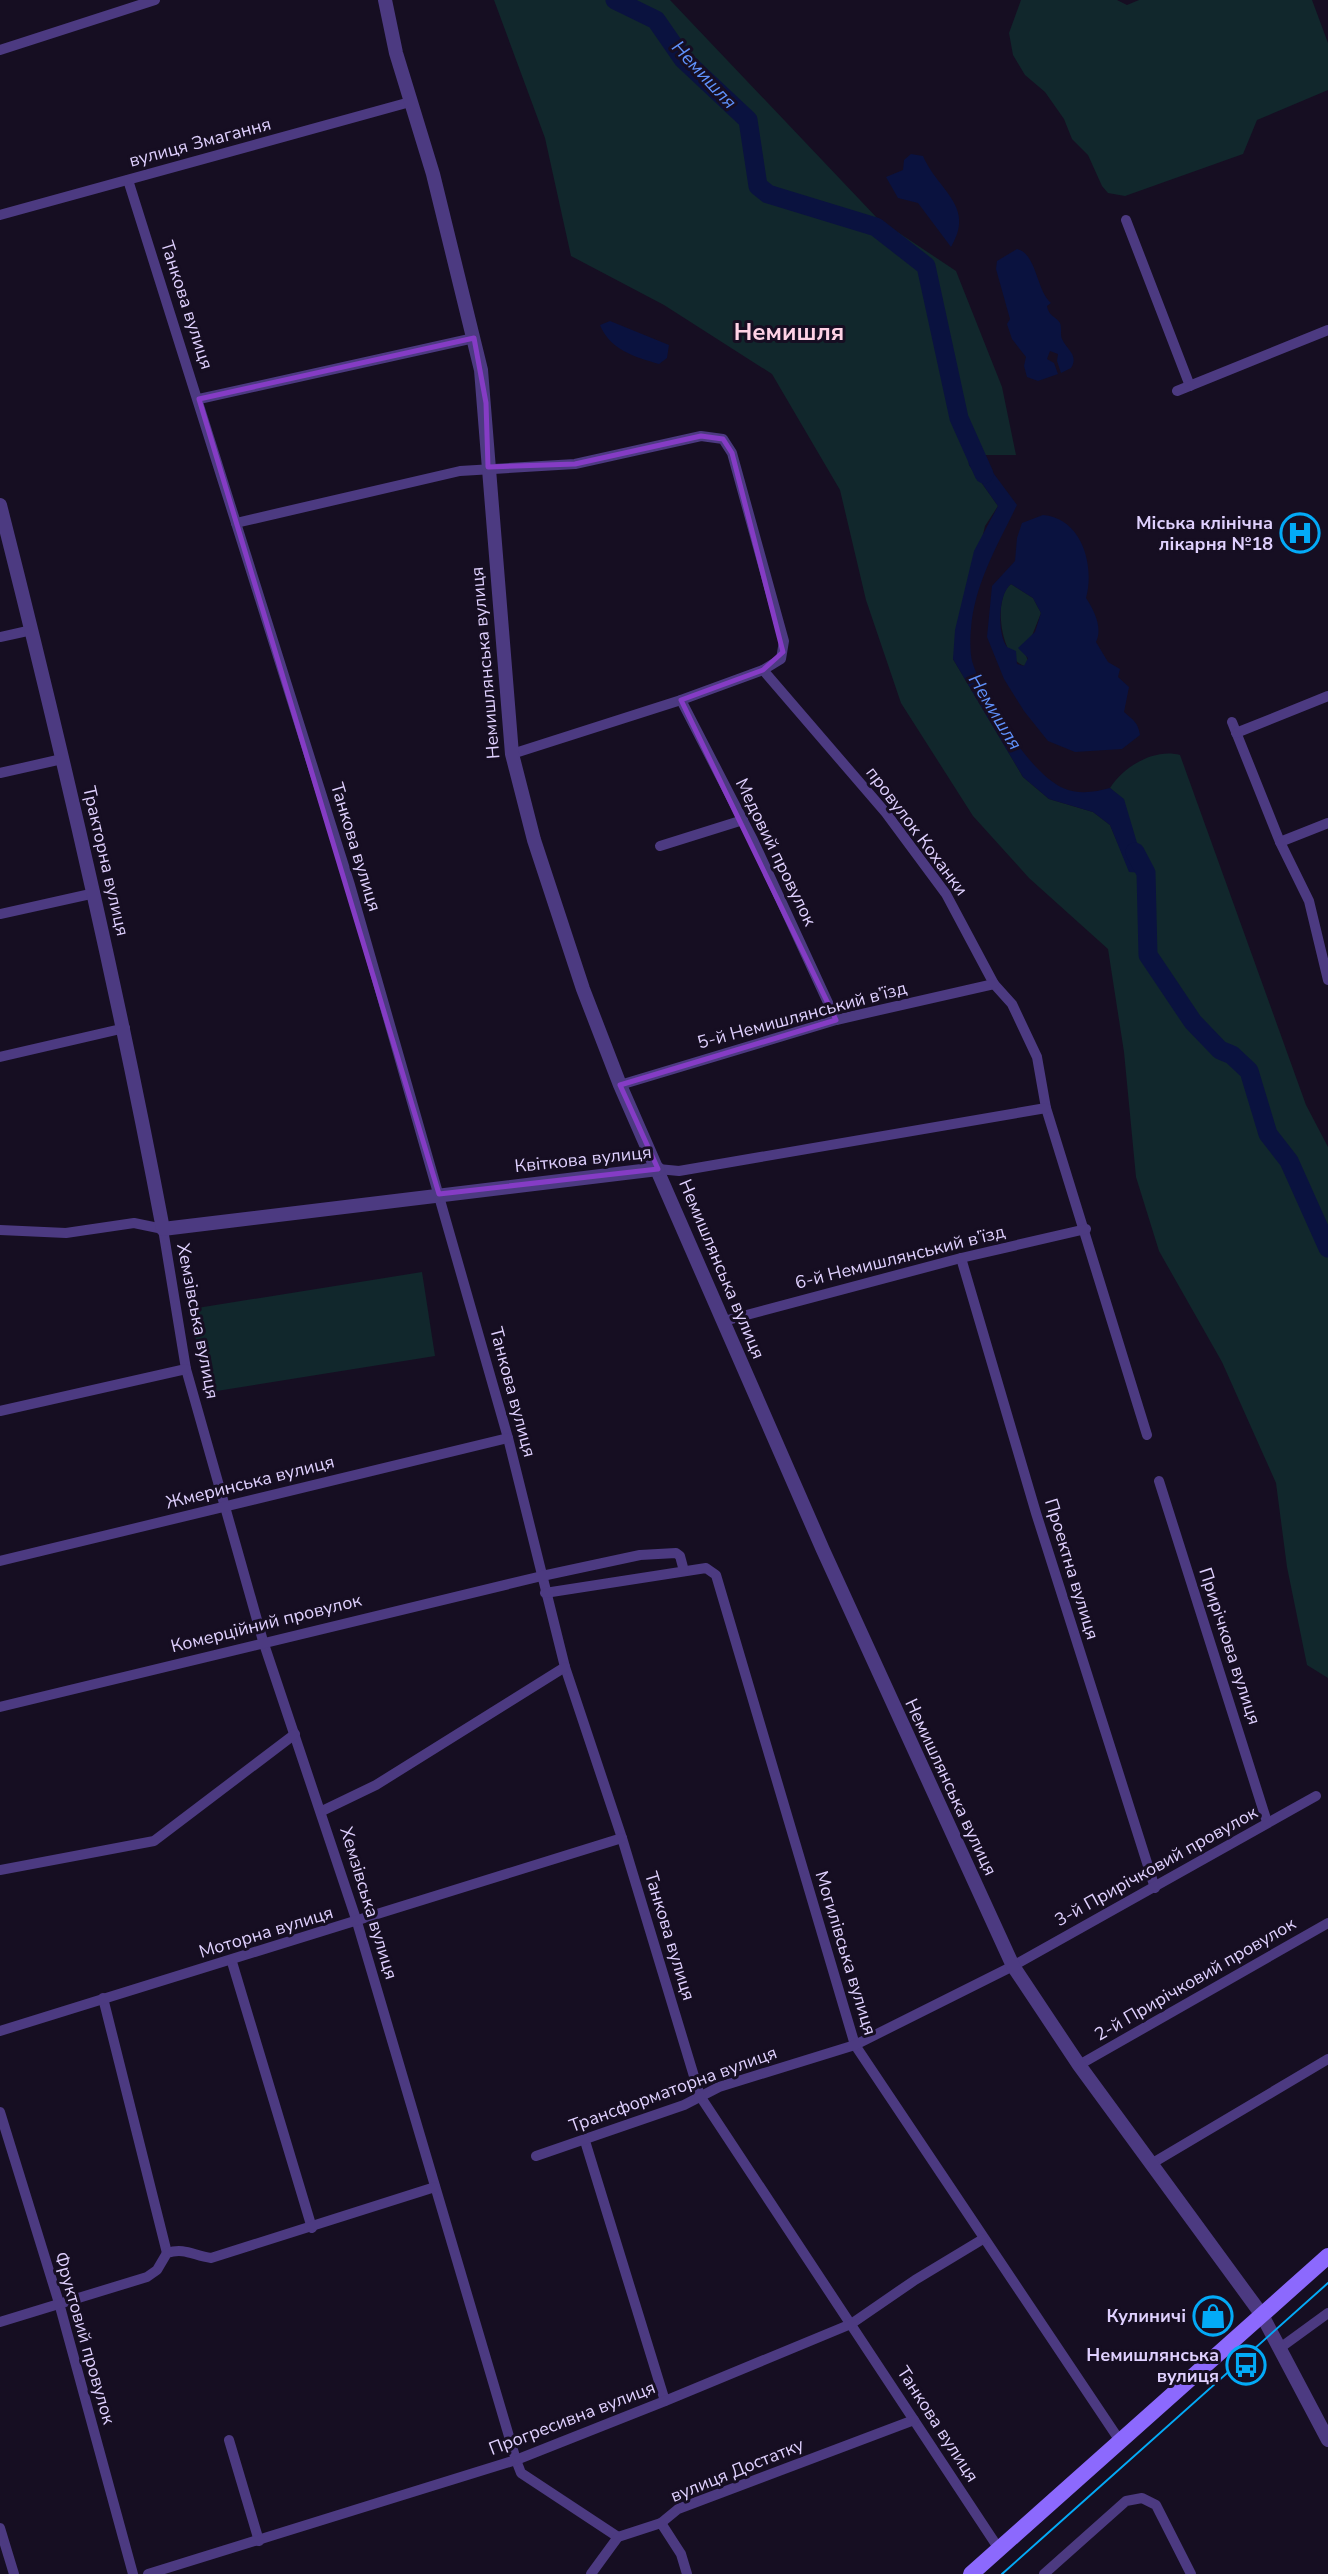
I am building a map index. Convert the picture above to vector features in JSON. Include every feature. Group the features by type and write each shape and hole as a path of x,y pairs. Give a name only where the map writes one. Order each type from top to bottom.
{"main road":[{"path":"981,2570 999,2549 1328,2256"}],"street":[{"path":"0,50 155,0"},
{"name":"Немишлянська вулиця","path":"385,0 410,103 433,174 474,338 486,403 488,467 512,754 534,840 583,989 620,1084 908,1742 1013,1966 1079,2065 1262,2315 1328,2440"},
{"name":"вулиця Змагання","path":"0,215 410,103"},
{"name":"Танкова вулиця","path":"128,180 350,885 508,1438 565,1667 622,1838 700,2096 999,2549"},
{"path":"1126,220 1190,386"},
{"path":"1177,391 1328,330"},
{"path":"199,399 474,338"},
{"path":"236,523 364,492 488,467 575,464 701,436 723,439 732,453 784,641 781,659 763,670 681,700 512,754"},
{"name":"Тракторна вулиця","path":"0,505 95,893 125,1028 163,1229"},
{"path":"0,637 32,630"},
{"name":"провулок Коханки","path":"763,670 886,813 946,894 994,984 1012,1004 1037,1057 1046,1108"},
{"path":"1328,696 1234,727 1280,842 1309,901 1326,955 1328,980"},
{"name":"Медовий провулок","path":"681,700 743,820 836,1020"},
{"path":"0,773 62,759"},
{"path":"660,846 743,820"},
{"path":"1280,842 1328,823"},
{"path":"0,914 95,893"},
{"name":"5-й Немишлянський в’їзд","path":"620,1084 836,1020 994,984"},
{"path":"0,1057 125,1028"},
{"path":"1046,1108 1086,1229 1147,1435"},
{"name":"Квіткова вулиця","path":"163,1229 439,1194 658,1170 679,1171 1046,1108"},
{"path":"0,1230 66,1233 134,1223 163,1229"},
{"name":"Хемзівська вулиця","path":"163,1229 186,1369 263,1641 358,1922 516,2459 521,2473 618,2537"},
{"name":"6-й Немишлянський в’їзд","path":"724,1321 961,1258 1086,1229"},
{"name":"Проектна вулиця","path":"961,1258 1036,1513 1155,1888"},
{"path":"0,1412 186,1369"},
{"name":"Жмеринська вулиця","path":"0,1561 508,1438"},
{"name":"Прирічкова вулиця","path":"1159,1481 1267,1822"},
{"name":"Комерційний провулок","path":"0,1707 263,1641 542,1576 662,1553 680,1556 684,1571"},
{"name":"Могилівська вулиця","path":"684,1571 706,1568 716,1575 855,2045 1120,2441"},
{"path":"545,1593 684,1571"},
{"path":"322,1811 376,1784 565,1667"},
{"path":"0,1870 154,1841 295,1734"},
{"name":"3-й Прирічковий провулок","path":"1013,1966 1316,1796"},
{"name":"Моторна вулиця","path":"0,2031 103,1998 232,1962 622,1838"},
{"name":"2-й Прирічковий провулок","path":"1079,2065 1328,1923"},
{"path":"232,1962 312,2228"},
{"name":"Трансформаторна вулиця","path":"536,2156 684,2105 719,2087 855,2045 1013,1966"},
{"path":"0,2322 147,2277 157,2270 167,2253 103,1998"},
{"path":"1151,2164 1328,2059"},
{"name":"Фруктовий провулок","path":"0,2112 59,2304 133,2574"},
{"path":"585,2141 665,2401"},
{"path":"167,2253 188,2250 211,2258 435,2187"},
{"name":"Прогресивна вулиця","path":"148,2574 516,2459 665,2401 851,2324 915,2280 984,2239"},
{"path":"1280,2348 1328,2313"},
{"name":"вулиця Достатку","path":"618,2537 661,2524 678,2509 914,2420"},
{"path":"229,2440 258,2541"},
{"path":"1044,2574 1126,2501 1142,2498 1156,2505 1191,2574"},
{"path":"661,2524 681,2554 687,2574"},
{"path":"0,2528 14,2574"},
{"path":"591,2574 618,2537"}],"highlighted area":[{"path":"474,338 486,403 488,467 575,464 701,436 723,439 732,453 783,652 763,670 681,700 836,1020 620,1085 658,1169 439,1194 199,399"}],"green space":[{"path":"494,0 670,0 878,219 956,271 1002,387 1016,455 980,455 968,451 969,465 998,506 985,526 953,659 1023,777 1049,799 1093,812 1110,825 1130,872 1124,800 1110,788 1123,773 1141,761 1160,754 1180,755 1306,1105 1328,1147 1328,1678 1307,1665 1287,1567 1276,1483 1222,1362 1159,1251 1136,1177 1124,1052 1108,949 1029,878 973,816 901,703 866,600 840,490 772,374 664,305 571,256 545,138"},
{"path":"1021,0 1117,0 1127,5 1139,0 1312,0 1328,43 1328,90 1257,120 1243,154 1125,196 1108,193 1088,155 1072,139 1064,119 1045,92 1025,75 1013,55 1009,33"},
{"path":"1011,584 1033,598 1041,613 1025,653 1028,661 1025,666 1010,653 1002,628 1002,602 1005,591"},
{"path":"422,1272 435,1356 204,1393 191,1309"}],"water":[{"path":"911,154 923,156 957,209 958,233 951,247 918,203 898,198 886,177 903,170 904,160"},
{"path":"1017,249 1024,252 1033,265 1042,290 1051,303 1047,306 1048,310 1060,323 1062,339 1074,360 1071,368 1061,373 1058,354 1050,351 1047,359 1054,363 1058,374 1038,381 1027,377 1024,366 1026,357 1012,339 1007,324 1010,319 996,269 997,261"},
{"path":"610,321 669,345 667,358 659,364 624,351 604,334 600,325"},
{"path":"968,450 980,455 1017,505 988,565 973,613 971,649 978,676 997,713 1022,751 1050,780 1075,792 1110,788 1124,799 1146,873 1129,872 1110,825 1093,812 1049,799 1023,777 953,659 955,630 974,551 998,506 969,465"},
{"path":"1043,515 1056,518 1076,534 1082,546 1089,572 1086,598 1095,614 1099,631 1096,642 1108,662 1120,669 1118,677 1129,687 1124,712 1136,724 1140,735 1122,749 1075,752 1048,741 1024,711 1004,679 987,637 992,586 1015,561 1017,538 1022,523","holes":["1011,584 1033,598 1041,613 1035,632 1018,648 1028,658 1024,666 1017,664 1016,651 1007,647 1004,641 1000,624 1001,605"]}],"waterway":[{"name":"Немишля","path":"615,0 656,20 683,59 748,120 758,186 768,194 876,227 926,266 959,418 984,474"},
{"name":"Немишля","path":"1135,852 1146,873 1148,955 1193,1022 1220,1050 1232,1055 1249,1071 1268,1134 1289,1161 1328,1248"}],"tram line":[{"path":"1002,2574 1328,2283"}],"place":[{"name":"Міська клінічна лікарня №18","path":"1300,533"},
{"name":"Кулиничі","path":"1213,2316"},
{"name":"Немишлянська вулиця","path":"1246,2365"}],"district":[{"name":"Немишля","path":"789,332"}]}
